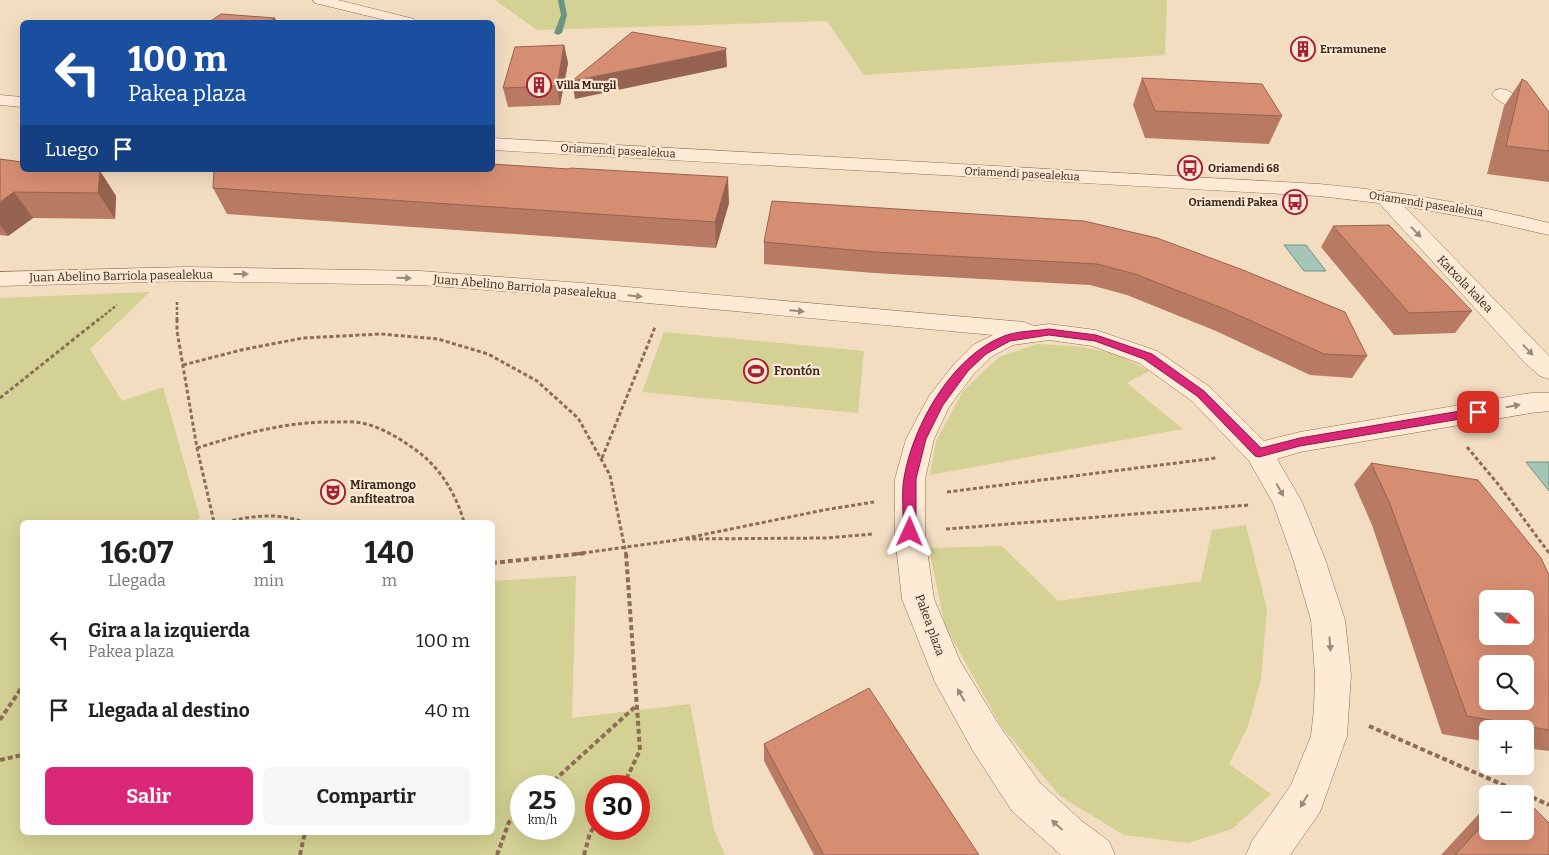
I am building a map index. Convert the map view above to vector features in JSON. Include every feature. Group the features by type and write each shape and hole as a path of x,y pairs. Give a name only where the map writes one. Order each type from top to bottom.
{"street":[{"path":"320,0 401,20"},
{"path":"1501,94 1549,126"},
{"path":"0,100 20,102"},
{"name":"Oriamendi pasealekua","path":"495,144 1319,190 1384,196 1466,209 1549,229"},
{"name":"Katxola kalea","path":"1384,196 1408,224 1534,357 1549,370"},
{"name":"Juan Abelino Barriola pasealekua","path":"0,280 187,274 420,278 582,290 1049,332"},
{"name":"Pakea plaza","path":"1095,855 1069,836 1026,797 986,738 947,671 918,599 910,532 910,479 920,439 938,403 964,369 982,352 1008,338 1049,332 1096,338 1148,356 1201,394 1259,453 1287,502 1328,620 1334,675 1332,709 1329,736 1306,798 1266,855"},
{"path":"1259,453 1300,442 1531,403 1549,402"}],"path":[{"path":"177,294 177,331 197,448 214,520"},
{"path":"0,398 117,305"},
{"path":"602,458 655,326"},
{"path":"183,365 241,350 303,338 381,334 438,339 488,354 537,382 578,418 610,475 626,547 640,750 628,775"},
{"path":"197,448 237,435 283,425 327,421 364,424 393,434 425,456 449,481 463,520"},
{"path":"1464,443 1498,484 1549,553"},
{"path":"495,563 578,554 678,539 824,508 1259,453"},
{"path":"678,539 826,538 1287,502"},
{"path":"234,520 246,517 276,516 294,520"},
{"path":"0,720 20,690"},
{"path":"560,775 637,705"},
{"path":"1332,709 1504,785"},
{"path":"0,760 20,755"},
{"path":"1534,798 1549,805"},
{"path":"497,855 510,821"},
{"path":"300,855 304,835"},
{"path":"584,855 588,840"}],"shaded area":[{"path":"495,0 1167,0 1165,55 864,75 827,21 537,30"},
{"path":"1284,245 1306,245 1326,271 1304,271"},
{"path":"150,292 90,349 122,401 163,387 200,518 196,520 20,520 20,835 495,835 495,581 576,576 572,718 690,704 714,830 725,855 0,855 0,298"},
{"name":"Frontón","path":"664,332 864,351 858,413 642,392"},
{"path":"1037,344 1075,346 1117,354 1149,371 1127,383 1183,429 930,475 936,441 963,391 999,357"},
{"path":"1526,462 1549,462 1549,491"},
{"path":"1246,525 1267,609 1261,679 1248,726 1229,764 1271,794 1232,829 1188,843 1124,835 1060,796 1001,726 945,626 929,548 1002,546 1058,601 1201,581 1212,530"}],"building":[{"path":"221,14 275,18 272,20 212,20"},
{"path":"632,32 726,48 726,50 572,81"},
{"path":"564,45 557,86 503,88 515,47"},
{"path":"1142,78 1262,84 1282,116 1155,111"},
{"path":"1522,79 1527,82 1549,112 1549,151 1506,146"},
{"path":"0,159 20,162 20,172 100,172 98,193 14,192 0,202"},
{"path":"495,164 728,177 715,222 213,188 214,172 495,172"},
{"path":"772,201 1084,221 1157,238 1243,270 1345,312 1367,356 1324,354 1227,310 1135,274 1097,264 876,252 764,242"},
{"path":"1389,225 1472,311 1409,313 1333,226"},
{"path":"1371,463 1478,480 1541,558 1549,575 1549,730 1534,727 1534,720 1490,720 1467,716 1390,504"},
{"path":"869,688 979,855 824,855 764,744"},
{"path":"1534,808 1549,823 1549,855 1455,855 1479,829 1479,840 1534,840"}],"waterway":[{"path":"558,33 564,15 561,0"}],"place":[{"name":"Erramunene","path":"1303,49"},
{"name":"Villa Murgil","path":"539,85"},
{"name":"Oriamendi 68","path":"1190,168"},
{"name":"Oriamendi Pakea","path":"1295,202"},
{"name":"Frontón","path":"756,371"},
{"name":"Miramongo anfiteatroa","path":"333,492"}],"route":[{"path":"910,532 910,479 920,439 938,403 964,369 982,352 1008,338 1049,332 1096,338 1148,356 1201,394 1259,453 1300,442 1478,412"}]}
